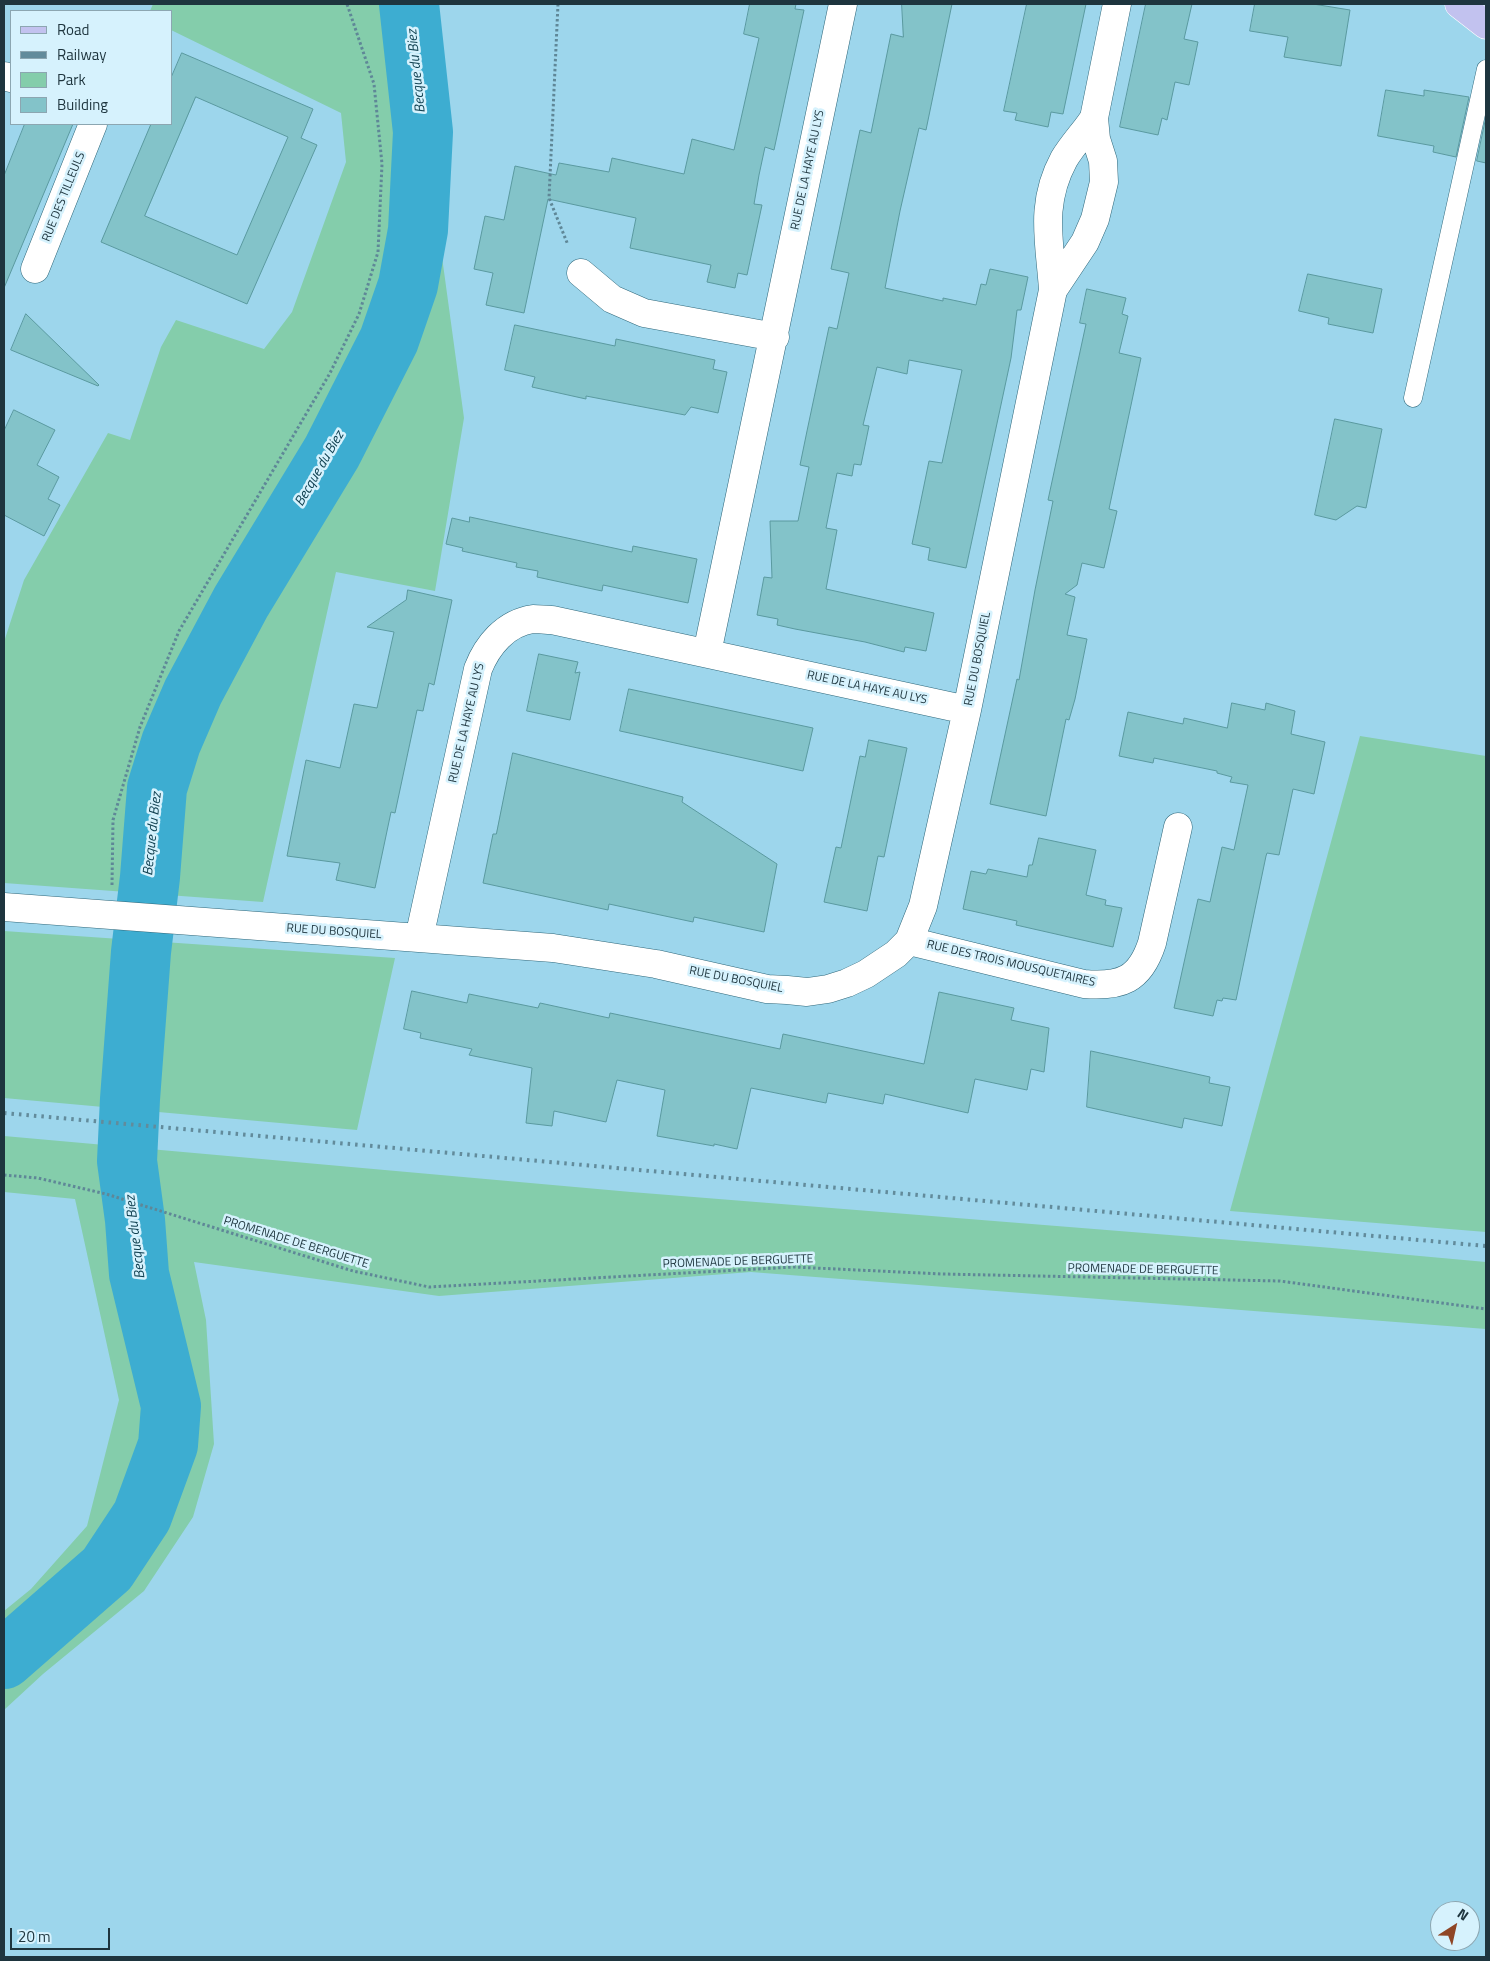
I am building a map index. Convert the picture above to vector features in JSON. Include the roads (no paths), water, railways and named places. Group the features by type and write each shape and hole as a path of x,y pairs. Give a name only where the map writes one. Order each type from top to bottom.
{"main road":[{"path":"1459,4 1486,25"}],"street":[{"name":"RUE DE LA HAYE AU LYS","path":"707,653 775,337 843,4"},
{"name":"RUE DU BOSQUIEL","path":"1053,290 1085,242 1095,219 1104,182 1103,161 1096,139 1094,118 1117,4"},
{"name":"RUE DU BOSQUIEL","path":"4,907 512,944 585,952 656,964 767,988 807,992 847,983 866,974 896,954 909,940 923,906 967,710 1053,290 1046,224 1051,192 1064,160 1094,118"},
{"name":"RUE DES TILLEULS","path":"35,269 93,125"},
{"path":"581,273 612,300 644,313 775,337"},
{"name":"RUE DE LA HAYE AU LYS","path":"419,938 478,669 491,643 519,624 532,619 552,620 967,710"},
{"name":"RUE DES TROIS MOUSQUETAIRES","path":"909,940 1084,984 1113,985 1123,981 1141,967 1148,957 1178,827"}],"lane":[{"path":"1413,398 1486,70"}],"waterway":[{"name":"Becque du Biez","path":"4,1659 107,1569 142,1516 168,1445 171,1406 139,1274 135,1220 127,1161 141,952 150,877 157,788 171,743 193,692 241,602 332,452 389,340 408,285 418,230 423,132 409,4"}],"railway":[{"path":"4,1113 1486,1246"}]}
